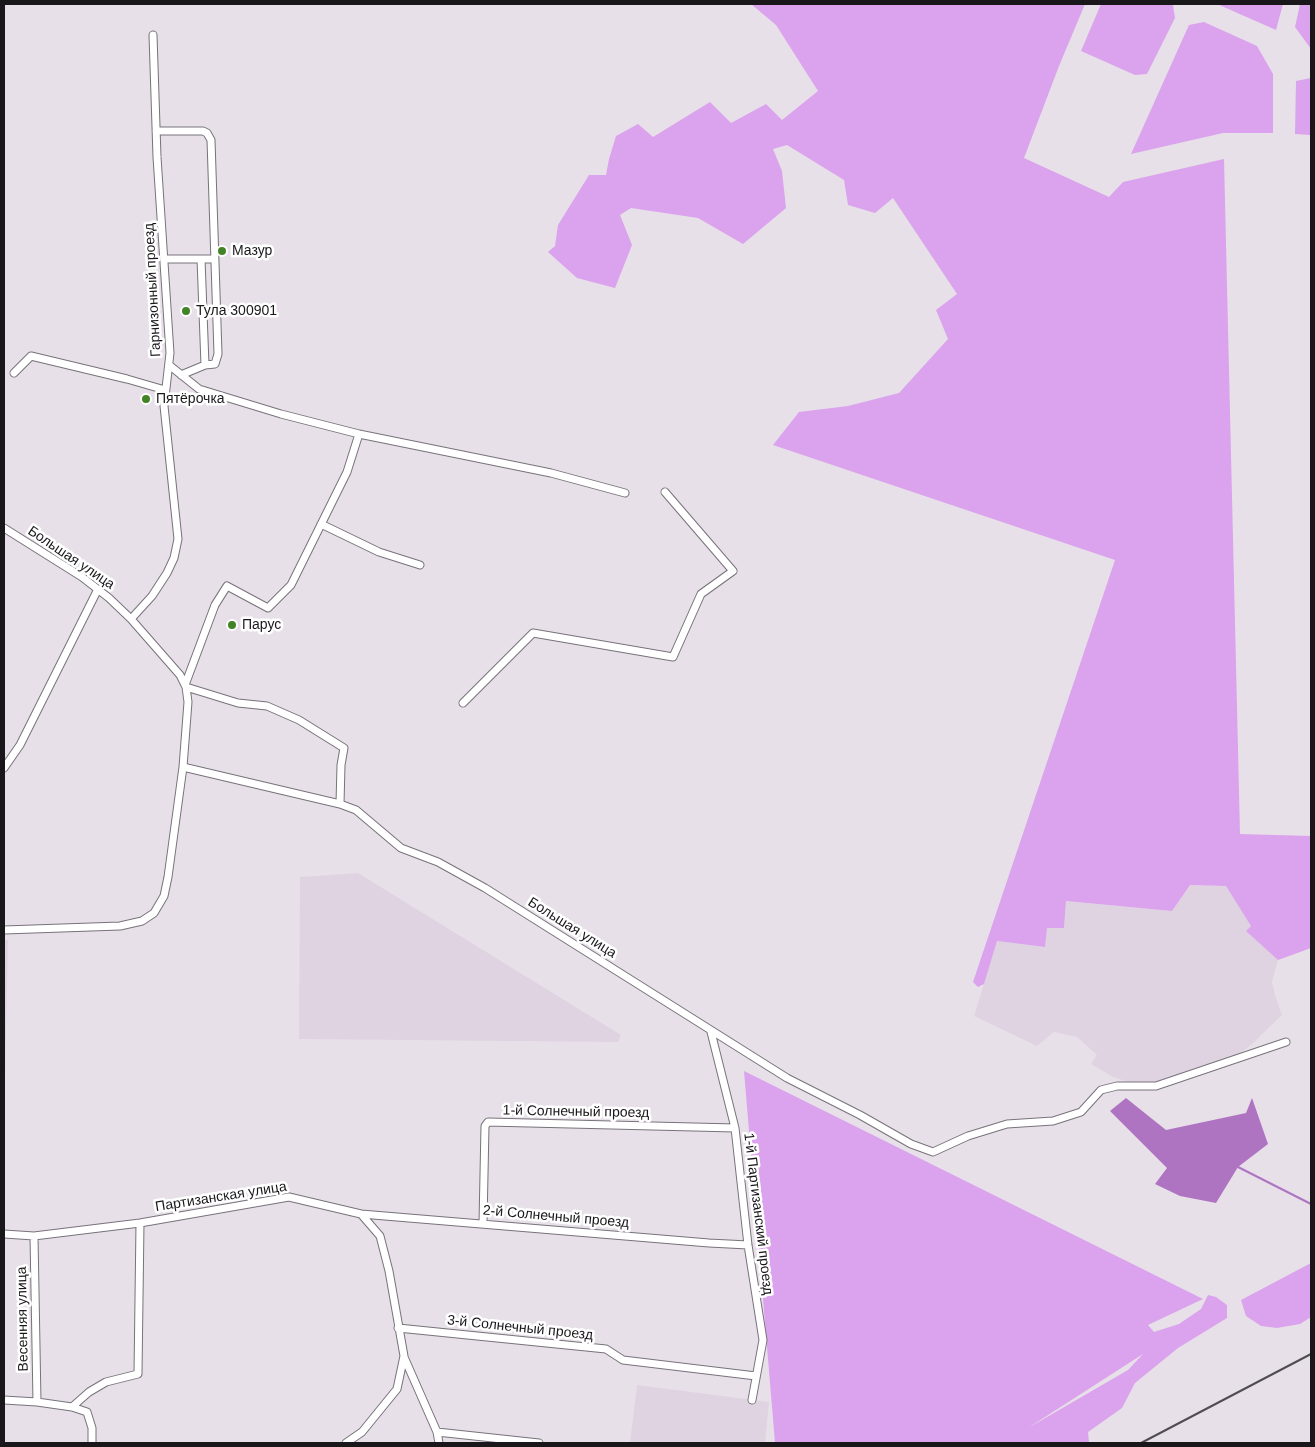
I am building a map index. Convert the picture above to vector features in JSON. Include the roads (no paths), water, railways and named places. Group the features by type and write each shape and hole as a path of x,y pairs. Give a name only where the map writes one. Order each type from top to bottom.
{"street":[{"name":"Гарнизонный проезд","path":"132,618 152,596 167,573 174,558 178,538 164,421 165,390 170,365 156,131 153,35"},
{"path":"156,131 203,131 210,136 218,354 215,364 205,365 181,375"},
{"path":"201,259 205,365"},
{"path":"164,260 214,259"},
{"path":"14,373 31,356 165,390"},
{"path":"170,365 199,389 281,414 359,434 551,473 625,493"},
{"path":"4,930 120,926 142,921 154,913 164,896 168,877 183,767 188,702 186,686 215,604 227,586 268,608 291,585 347,472 359,434"},
{"path":"463,703 533,634 673,657 701,594 733,571 665,492"},
{"path":"321,524 379,552 420,565"},
{"name":"Большая улица","path":"4,528 82,577 132,618 180,675 186,686"},
{"path":"4,768 20,746 98,590"},
{"path":"186,686 238,703 267,706 299,720 344,748 341,765 340,804"},
{"name":"Большая улица","path":"183,767 340,804 356,810 401,848 438,862 485,888 711,1032 787,1078 860,1115 911,1144 933,1152 968,1136 1007,1124 1053,1121 1080,1112 1101,1090 1117,1086 1156,1086 1286,1042"},
{"name":"1-й Партизанский проезд","path":"711,1032 735,1128 748,1245 763,1340 752,1400"},
{"name":"1-й Солнечный проезд","path":"483,1223 485,1126 488,1122 735,1128"},
{"name":"Партизанская улица","path":"4,1234 34,1236 140,1223 289,1197 340,1207 361,1214"},
{"path":"361,1214 380,1236 389,1271 404,1356 437,1432 439,1443"},
{"name":"2-й Солнечный проезд","path":"361,1214 748,1245"},
{"path":"72,1407 89,1392 106,1382 138,1374 140,1223"},
{"name":"Весенняя улица","path":"34,1236 37,1402"},
{"name":"3-й Солнечный проезд","path":"398,1328 606,1348 623,1360 756,1376"},
{"path":"346,1443 362,1432 397,1389 404,1356"},
{"path":"4,1400 72,1407 87,1412 92,1428 92,1443"},
{"path":"437,1432 540,1443"}],"waterway":[{"path":"1238,1167 1311,1204"}],"railway":[{"path":"1141,1443 1311,1354"}],"place":[{"name":"Мазур","path":"222,251"},
{"name":"Тула 300901","path":"186,311"},
{"name":"Пятёрочка","path":"146,399"},
{"name":"Парус","path":"232,625"}]}
